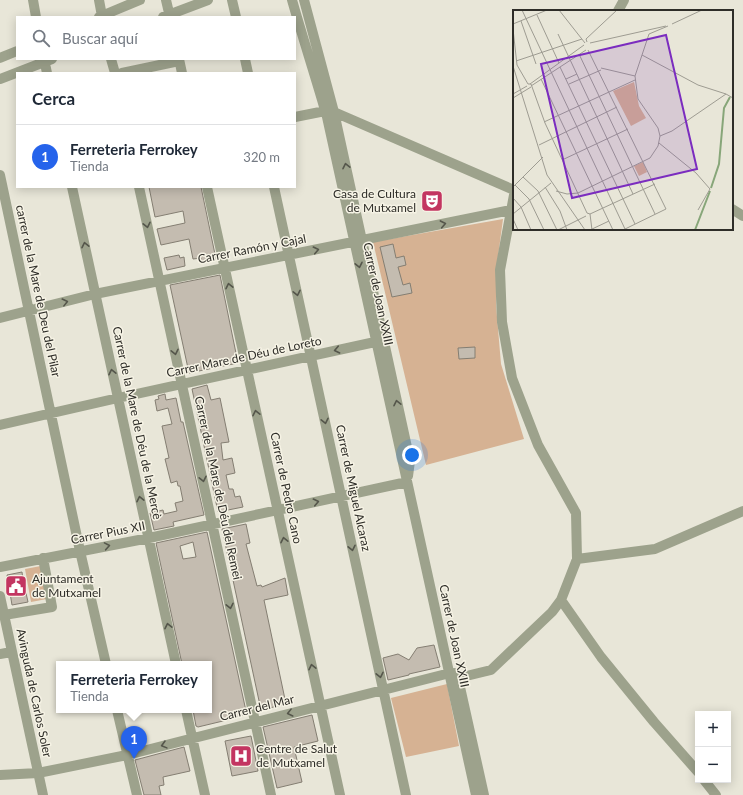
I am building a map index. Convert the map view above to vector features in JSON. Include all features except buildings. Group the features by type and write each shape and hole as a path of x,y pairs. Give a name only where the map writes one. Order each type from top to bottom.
{"street":[{"path":"32,0 36,16"},
{"path":"99,0 101,16 140,0"},
{"path":"166,0 168,16 208,0"},
{"path":"232,0 236,16"},
{"name":"Carrer de Joan XXIII","path":"292,0 304,42 329,113"},
{"name":"Carrer de Joan XXIII","path":"304,0 358,241 410,461 407,482"},
{"path":"619,10 624,0"},
{"path":"0,58 16,51"},
{"path":"17,72 47,60 47,72"},
{"path":"111,60 115,72"},
{"path":"126,72 179,60 182,72"},
{"path":"245,60 248,72"},
{"path":"0,79 16,73"},
{"path":"296,117 329,113 513,190"},
{"name":"carrer de la Mare de Deu del Pilar","path":"0,175 30,311 50,414 105,661"},
{"name":"Carrer de la Mare de Déu de la Mercè","path":"72,188 175,661"},
{"name":"Carrer de la Mare de Déu del Remei","path":"139,188 271,795"},
{"name":"Carrer de Pedro Cano","path":"207,188 340,795"},
{"name":"Carrer de Miguel Alcaraz","path":"274,188 406,795"},
{"path":"513,200 500,270 502,322 512,378 538,445 576,513 577,559 655,549 743,511"},
{"name":"Carrer Ramón y Cajal","path":"0,318 95,294 511,210"},
{"path":"733,210 743,216"},
{"name":"Carrer de Joan XXIII","path":"358,241 375,342 446,656 454,675 484,795"},
{"name":"Carrer Mare de Déu de Loreto","path":"0,425 375,342"},
{"name":"Carrer Pius XII","path":"0,567 149,538 407,482"},
{"path":"4,615 52,606 43,558"},
{"name":"Carrer del Mar","path":"0,775 38,773 127,754 383,689 454,675 491,670 552,612 561,600 577,559"},
{"name":"Avinguda de Carlos Soler","path":"0,596 43,795"},
{"path":"561,600 611,669 654,722 695,769"},
{"path":"0,654 11,652"},
{"name":"Carrer de Joan XXIII","path":"454,675 476,795"},
{"path":"118,713 137,795"},
{"path":"187,713 205,795"},
{"path":"706,783 716,795"}],"shaded area":[{"path":"503,219 497,264 496,305 501,364 524,439 426,465 373,242"},
{"path":"46,565 52,598 31,602 25,569"},
{"path":"447,684 459,746 406,757 391,698"}],"place":[{"name":"Casa de Cultura de Mutxamel","path":"432,201"},
{"name":"Ajuntament de Mutxamel","path":"16,586"},
{"name":"Centre de Salut de Mutxamel","path":"241,756"},
{"name":"Ferreteria Ferrokey","path":"134,759"}]}
